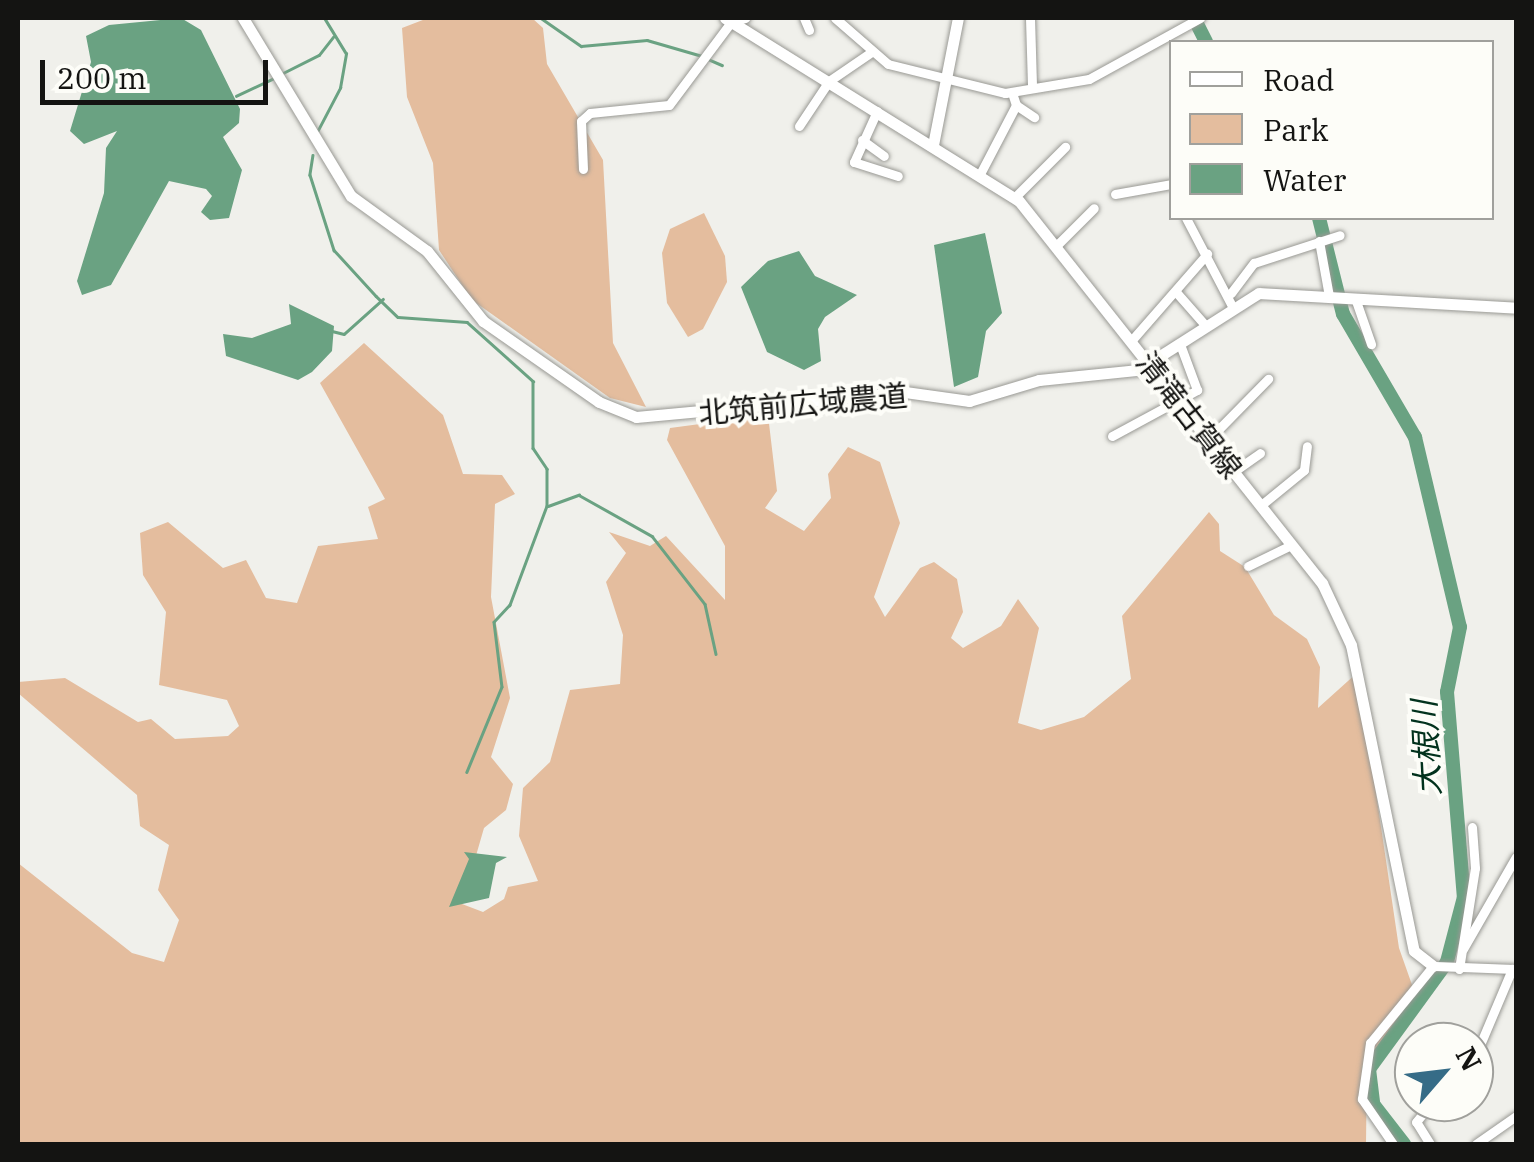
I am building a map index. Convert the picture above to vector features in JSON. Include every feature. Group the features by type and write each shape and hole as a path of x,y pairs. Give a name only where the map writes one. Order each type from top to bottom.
{"street":[{"name":"北筑前広域農道","path":"243,18 343,188 428,251 474,314 625,414 654,418 905,392 969,400 1039,380 1151,366 1181,346 1231,299 1259,292 1516,308"},
{"path":"584,169 581,121 610,109 669,105 728,20 745,18"},
{"path":"804,18 809,30"},
{"path":"835,18 870,53 946,80 1012,93 1032,84 1089,79 1200,18"},
{"path":"933,145 958,18"},
{"path":"1030,18 1032,84"},
{"name":"清滝古賀線","path":"728,20 1015,197 1057,245 1291,545 1347,630 1414,950 1433,966"},
{"path":"799,126 830,81 870,53"},
{"path":"1012,93 1016,105 1034,118"},
{"path":"980,174 1016,105 1030,100"},
{"path":"877,110 854,162 898,176"},
{"path":"862,140 884,156"},
{"path":"1015,197 1065,147"},
{"path":"1114,194 1169,187"},
{"path":"1057,245 1094,208"},
{"path":"1187,220 1231,299"},
{"path":"1231,299 1254,263 1340,236"},
{"path":"1319,241 1332,296"},
{"path":"1131,341 1208,254"},
{"path":"1176,292 1205,325"},
{"path":"1355,298 1372,344"},
{"path":"1112,436 1179,403 1196,390 1181,346"},
{"path":"1208,440 1268,379"},
{"path":"1260,506 1304,470 1306,446"},
{"path":"1234,472 1260,453"},
{"path":"1248,566 1291,545"},
{"path":"1458,968 1475,868 1472,828"},
{"path":"1462,952 1516,857"},
{"path":"1393,1144 1362,1098 1360,1068 1370,1043 1433,966 1514,969 1506,1000 1494,1022"},
{"path":"1476,1144 1516,1116"},
{"path":"1416,1122 1430,1144"}],"green space":[{"path":"428,18 532,18 543,28 547,64 603,160 613,343 646,407 610,398 472,300 439,250 433,163 407,97 402,28"},
{"path":"704,213 725,256 727,282 703,329 688,337 667,303 662,253 670,229"},
{"path":"364,343 443,415 463,474 502,475 515,494 495,504 491,597 510,698 491,757 513,784 506,810 484,828 462,904 483,912 504,899 508,887 538,881 519,836 523,788 550,762 570,690 620,684 623,635 606,582 626,553 609,532 650,546 666,536 725,600 725,546 667,440 670,428 768,415 777,491 765,508 804,531 831,498 828,474 848,447 880,462 900,523 874,597 885,617 920,568 934,562 957,579 963,612 951,638 963,648 1001,626 1018,599 1039,628 1018,723 1041,730 1084,717 1131,679 1122,616 1209,512 1219,524 1220,551 1245,567 1274,615 1307,639 1320,667 1318,708 1358,672 1399,948 1417,999 1394,1022 1367,1060 1366,1144 18,1144 18,863 132,953 164,962 179,920 158,890 169,845 140,826 137,795 18,693 18,682 65,678 138,722 151,719 175,739 228,736 239,726 227,700 159,685 166,612 143,575 140,533 168,522 223,568 246,560 266,598 297,603 318,546 378,539 368,507 385,499 320,383"}],"water":[{"path":"181,18 201,30 240,109 239,123 223,137 242,170 229,218 210,220 201,212 212,196 206,189 169,181 111,285 82,295 77,281 104,193 106,148 117,131 84,144 70,131 91,62 86,36 109,25"},
{"path":"985,233 1002,313 986,331 978,377 954,387 934,245"},
{"path":"799,251 815,276 857,295 825,317 818,329 821,361 804,370 767,352 741,287 768,261"},
{"path":"289,304 334,326 332,351 312,372 298,380 226,356 223,334 252,338 291,324"},
{"path":"464,852 507,857 496,863 489,898 449,907 469,859"}],"waterway":[{"path":"317,132 340,88 346,54 324,18"},
{"path":"541,18 581,46 647,40 702,56"},
{"name":"大根川","path":"1194,18 1205,40"},
{"path":"281,74 319,55 333,37"},
{"path":"710,60 722,65"},
{"path":"236,96 274,78"},
{"path":"313,155 310,175 334,250 376,296 398,317 467,322 533,381 533,448 547,469 547,506 510,605 494,622 502,687 467,772"},
{"name":"大根川","path":"1320,220 1343,314 1415,437 1460,627 1447,692 1464,897 1447,962 1369,1069 1373,1104 1404,1144"},
{"path":"332,331 344,334 383,299"},
{"path":"548,506 579,495 652,536 705,604 716,654"}]}
